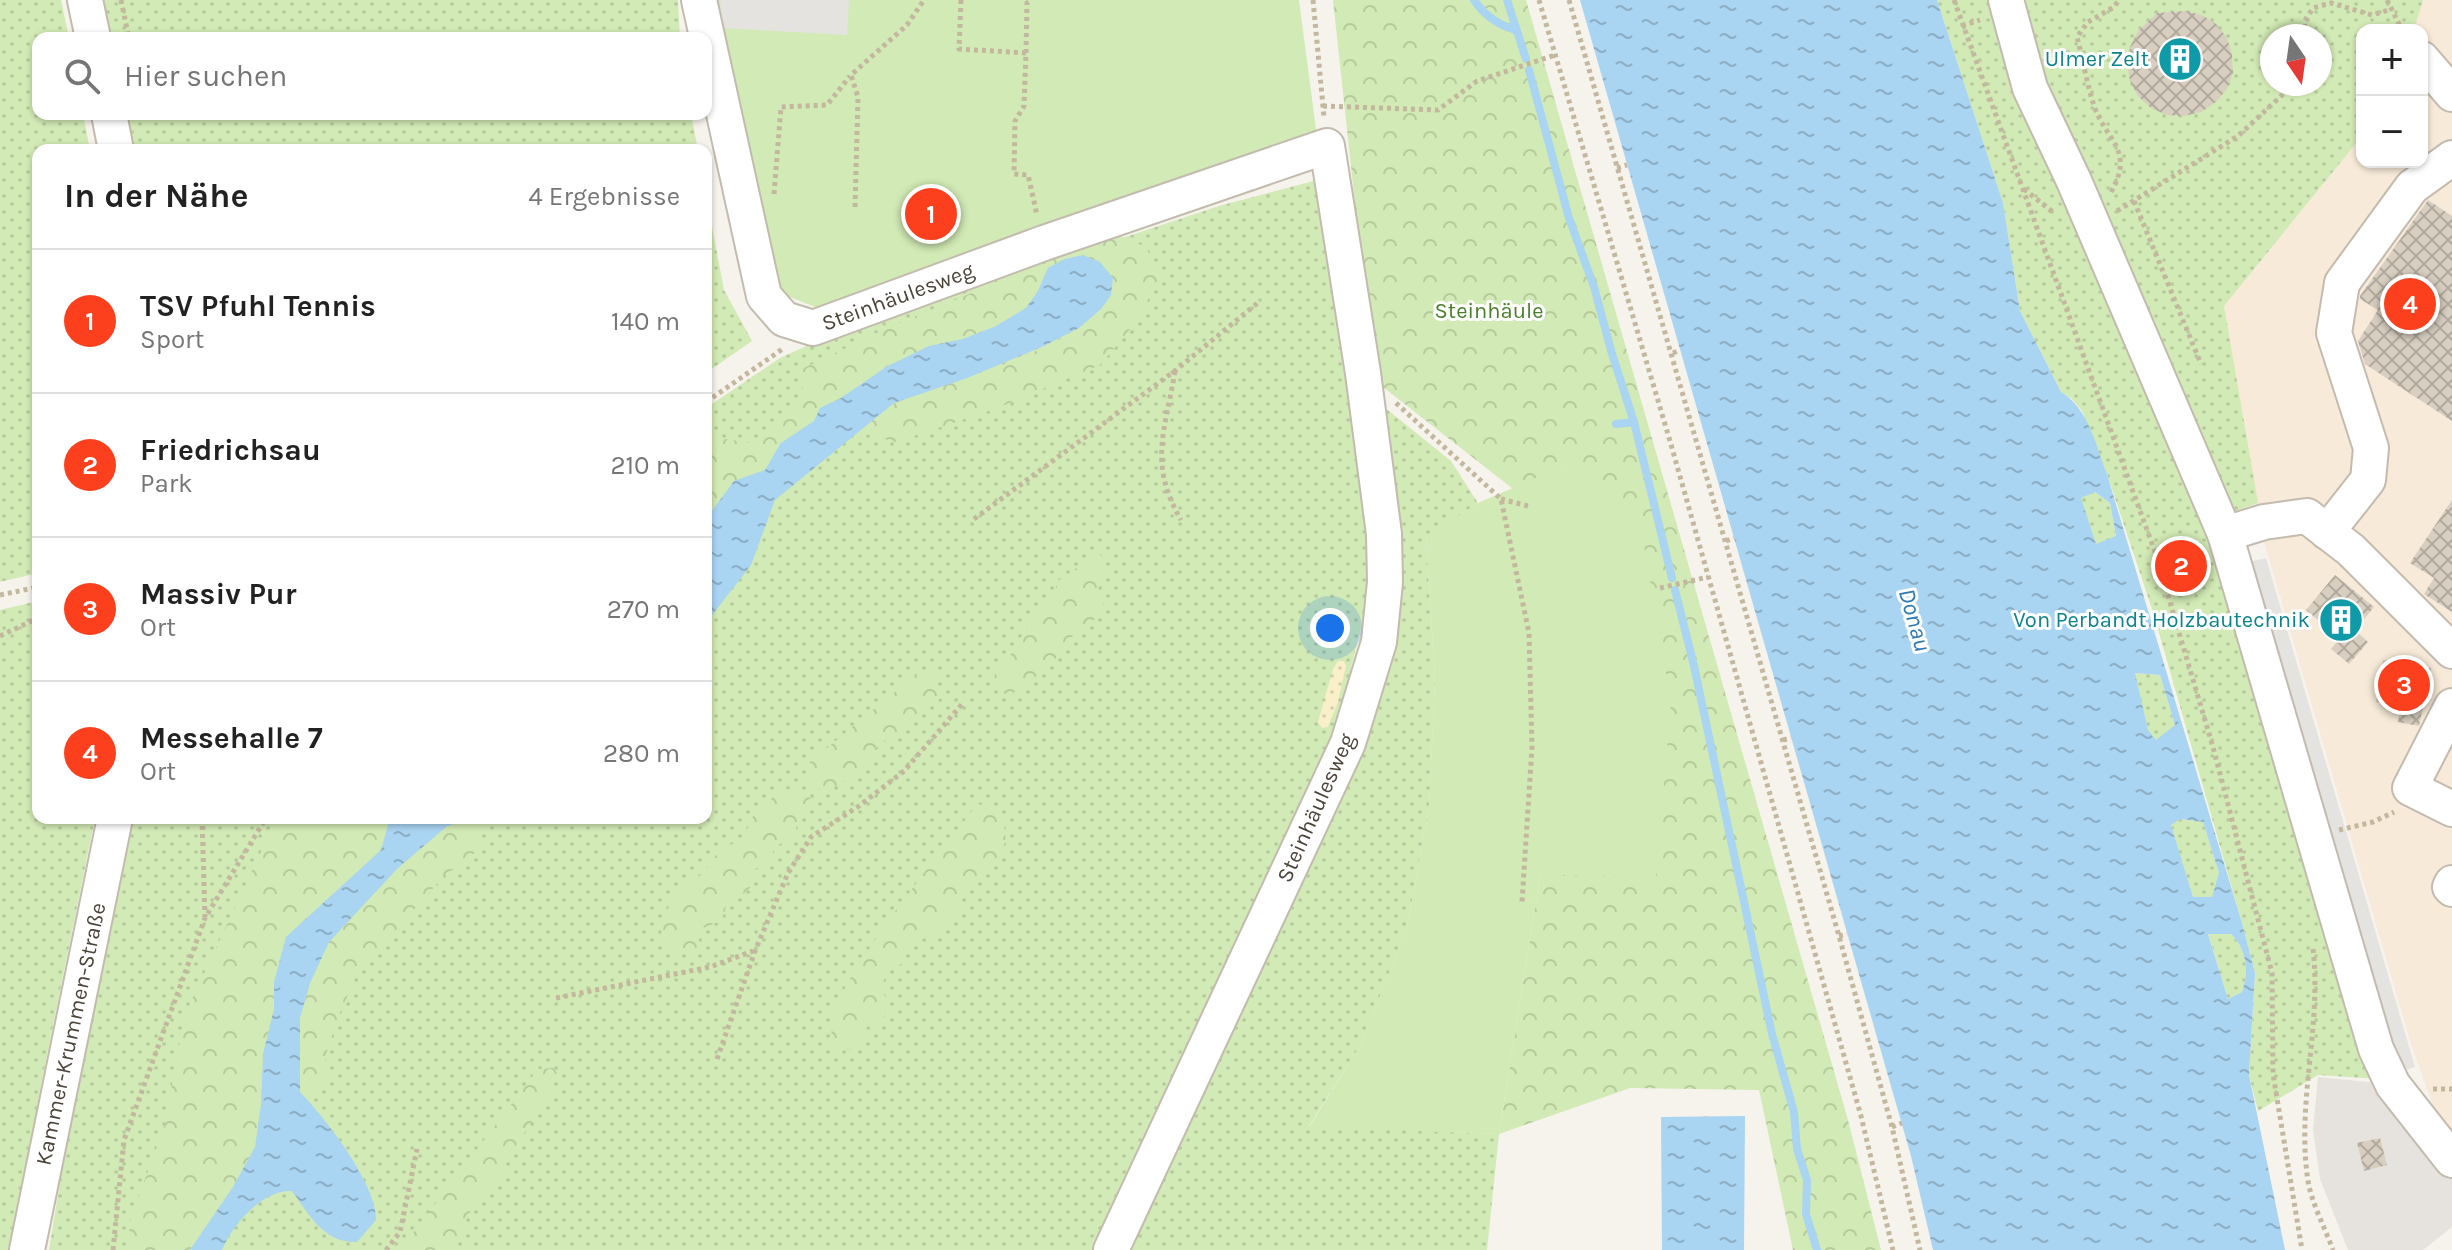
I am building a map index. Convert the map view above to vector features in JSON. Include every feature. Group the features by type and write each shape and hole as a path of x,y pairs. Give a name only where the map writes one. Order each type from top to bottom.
{"street":[{"path":"85,0 92,32"},
{"name":"Steinhäulesweg","path":"699,0 706,32"},
{"path":"1996,9 2030,88 2079,223 2225,534 2376,1049 2387,1076 2452,1160"},
{"name":"Steinhäulesweg","path":"712,59 764,296 784,319 813,328 1044,243 1327,146 1363,373 1384,534 1385,582 1379,642 1348,743 1111,1250"},
{"path":"2428,66 2452,94"},
{"path":"110,120 115,144"},
{"path":"2327,532 2368,480 2371,448 2334,333 2342,283 2412,187 2452,158"},
{"path":"2225,534 2264,522 2307,516 2351,550 2452,651"},
{"path":"2452,706 2410,788 2452,809"},
{"name":"Kammer-Krummen-Straße","path":"27,1250 114,824"}],"path":[{"path":"121,0 128,32"},
{"path":"773,199 781,107 827,105 851,75 907,25 924,0"},
{"path":"961,0 959,49 1026,53"},
{"path":"1031,0 1027,3 1024,106 1015,121 1014,174 1028,175 1044,243"},
{"path":"1313,0 1327,146"},
{"path":"1539,0 1670,441 1861,1116 1893,1250"},
{"path":"1569,0 1839,936 1892,1127 1920,1250"},
{"path":"1954,0 2155,552 2248,872 2272,973 2273,1074 2302,1250"},
{"path":"2023,189 2079,223 2121,175 2119,151 2095,108 2077,37 2088,22 2114,7 2119,0"},
{"path":"2387,0 2399,24"},
{"path":"2304,24 2313,8 2331,3 2372,15 2392,9"},
{"path":"1962,26 1996,9"},
{"path":"1323,106 1438,110 1477,81 1555,55"},
{"path":"851,75 858,97 855,207"},
{"path":"2201,364 2134,201 2238,136 2281,96"},
{"path":"1617,168 1627,165"},
{"path":"974,519 1176,370 1260,301"},
{"path":"712,398 813,328"},
{"path":"1673,353 1680,350"},
{"path":"1176,370 1160,461 1168,498 1181,520"},
{"path":"1363,373 1501,499 1528,506"},
{"path":"1501,499 1529,633 1532,747 1522,902"},
{"path":"1726,541 1734,538"},
{"path":"1660,588 1708,577"},
{"path":"0,595 32,588"},
{"path":"0,636 32,621"},
{"path":"717,1059 755,951 788,873 811,837 859,806 904,771 964,702"},
{"path":"1783,740 1791,738"},
{"path":"2314,836 2373,822 2396,812 2410,788"},
{"path":"202,824 205,918"},
{"path":"113,1250 124,1140 205,918 262,824"},
{"path":"1839,936 1847,934"},
{"path":"2312,945 2313,1033 2304,1107 2308,1183 2333,1250"},
{"path":"556,998 710,967 755,951"},
{"path":"1892,1127 1902,1123"},
{"path":"386,1250 400,1232 417,1149"}],"shaded area":[{"path":"720,0 849,0 847,35 722,28"},
{"path":"2423,0 2452,0 2452,1141 2441,1128 2411,1044 2263,538 2224,306 2356,143 2356,168 2428,168 2428,24 2416,24"},
{"path":"2266,558 2415,1067 2387,1076 2235,565"},
{"path":"2318,1077 2378,1083 2452,1179 2452,1227 2423,1250 2348,1250 2320,1179 2313,1130"}],"green space":[{"path":"0,0 61,0 68,32 32,32 32,120 84,120 89,144 32,144 32,574 0,582"},
{"path":"104,0 678,0 680,32 110,32"},
{"path":"715,0 1299,0 1317,137 830,313 775,291"},
{"name":"Steinhäule","path":"1333,0 1526,0 1848,1120 1881,1250 1793,1250 1759,1090 1630,1088 1499,1134 1540,875 1570,463 1513,489 1374,380"},
{"path":"1937,0 2423,0 2416,24 2356,24 2356,143 2224,306 2258,503 2212,519 2378,1079 2318,1075 2258,1111 2249,1075 2255,973 2153,612 2106,471 2082,411 2061,392 2020,311 2003,203"},
{"path":"124,120 692,120 697,144 128,144"},
{"path":"1321,179 1372,584 1336,728 1094,1250 49,1250 76,1083 129,824 712,824 712,404 780,358 835,333 1219,206"},
{"path":"712,227 724,290 752,341 712,369"},
{"path":"1111,232 1146,247 1161,277 1132,327 1100,365 995,409 896,442 858,432 897,402 1013,361 1073,332 1096,315 1110,296 1112,278 1100,262 1083,255 1065,259 1048,268 1026,308 996,326 963,339 929,346 886,367 841,398 820,408 814,421 781,443 765,470 734,481 712,511 712,444 720,438 756,444 804,398 800,370 887,328 974,292 1022,258"},
{"path":"1379,403 1451,461 1478,503 1426,538 1435,680 1429,808 1407,928 1361,1044 1309,1126 1499,1134 1487,1250 1125,1250 1360,752"},
{"path":"1570,463 1638,510 1671,702 1656,876 1540,875 1499,1134 1309,1127 1361,1044 1407,928 1429,808 1435,680 1426,537 1478,503"},
{"path":"2095,492 2110,503 2116,537 2096,545 2080,497"},
{"path":"1098,553 1103,557 1103,569 1097,594 1104,604 1090,626 1075,633 1057,657 1030,682 1010,695 998,692 993,677 1007,661 1031,620 1050,604 1058,581"},
{"path":"32,602 32,824 94,824 11,1250 0,1250 0,610"},
{"path":"933,673 942,697 879,745 853,777 824,792 806,781 809,763 915,675"},
{"path":"2134,673 2160,675 2175,725 2156,741 2148,731"},
{"path":"799,788 814,802 808,815 797,822 796,834 773,847 773,856 753,871 754,884 742,895 728,901 721,921 703,928 695,952 676,951 662,936 660,921 679,891 702,874 718,852 743,838 755,812 782,790"},
{"path":"977,804 994,807 1004,823 1006,841 992,866 971,879 959,907 937,932 907,947 903,963 887,973 880,990 889,1001 884,1018 867,1027 856,1048 836,1052 831,1027 836,1007 849,980 893,915"},
{"path":"2179,819 2203,822 2219,873 2213,897 2193,898 2171,825"},
{"path":"274,824 388,824 381,850 286,938 274,982 274,1009 263,1054 255,1147 233,1187 190,1250 127,1250 131,1218 164,1127 185,1014"},
{"path":"453,824 492,824 483,830 476,852 444,876 397,929 363,960 337,1020 325,1058 330,1079 316,1098 300,1092 300,1018 310,983 329,942 398,868"},
{"path":"2208,933 2231,934 2243,954 2246,969 2242,992 2228,999"},
{"path":"554,1068 557,1074 547,1099 507,1159 504,1177 474,1206 458,1244 448,1250 400,1250 538,1069"}],"sand":[{"path":"1338,661 1344,661 1346,666 1338,702 1328,727 1322,728 1318,722"}],"water":[{"name":"Donau","path":"1580,0 1937,0 2003,203 2020,311 2061,392 2078,407 2090,427 2106,471 2242,923 2255,973 2249,1075 2285,1250 1933,1250 1911,1156","holes":["2095,492 2110,503 2116,536 2096,544 2081,498","2135,673 2160,675 2175,725 2156,740 2148,730","2180,819 2203,822 2219,873 2212,897 2193,897 2171,825","2208,934 2231,934 2243,954 2246,969 2242,992 2228,999"]},
{"path":"1083,255 1100,262 1113,278 1111,295 1101,309 1079,328 1044,346 967,378 894,403 775,500 751,565 712,615 712,511 734,481 765,470 781,443 814,421 820,408 841,398 886,367 929,346 963,339 996,326 1026,308 1048,268 1065,259"},
{"path":"388,824 453,824 398,868 329,942 310,983 300,1018 300,1092 348,1152 368,1188 376,1220 357,1242 345,1241 319,1226 292,1191 281,1192 250,1210 233,1230 222,1250 190,1250 233,1187 255,1147 263,1054 274,1009 274,982 286,937 381,850"},
{"path":"1745,1116 1744,1250 1662,1250 1661,1117"}],"building":[{"name":"Ulmer Zelt","path":"2185,11 2202,15 2216,24 2227,38 2233,73 2227,89 2216,102 2201,112 2184,116 2167,115 2151,108 2138,96 2130,81 2127,64 2130,47 2138,31 2157,13"},
{"path":"2428,200 2452,216 2452,421 2365,364 2358,341 2378,310 2360,296"},
{"path":"2452,500 2452,612 2424,594 2434,578 2410,563"},
{"name":"Von Perbandt Holzbautechnik","path":"2335,575 2374,607 2355,630 2368,642 2349,664 2331,649 2340,638 2306,610"},
{"path":"2383,660 2431,668 2419,726 2398,722 2401,706 2376,702"},
{"path":"2380,1138 2387,1165 2364,1171 2357,1143"}],"waterway":[{"path":"1474,0 1492,19 1516,30"},
{"path":"1507,0 1526,59"},
{"path":"1529,70 1569,218 1594,287 1634,422 1672,578"},
{"path":"1616,424 1634,422"},
{"path":"1675,590 1772,1034 1794,1112 1797,1149 1807,1180 1806,1214 1817,1250"}],"place":[{"name":"Ulmer Zelt","path":"2180,59"},
{"name":"TSV Pfuhl Tennis","path":"931,214"},
{"name":"Messehalle 7","path":"2410,304"},
{"name":"Friedrichsau","path":"2181,566"},
{"name":"Von Perbandt Holzbautechnik","path":"2341,620"},
{"name":"Massiv Pur","path":"2404,685"}]}
